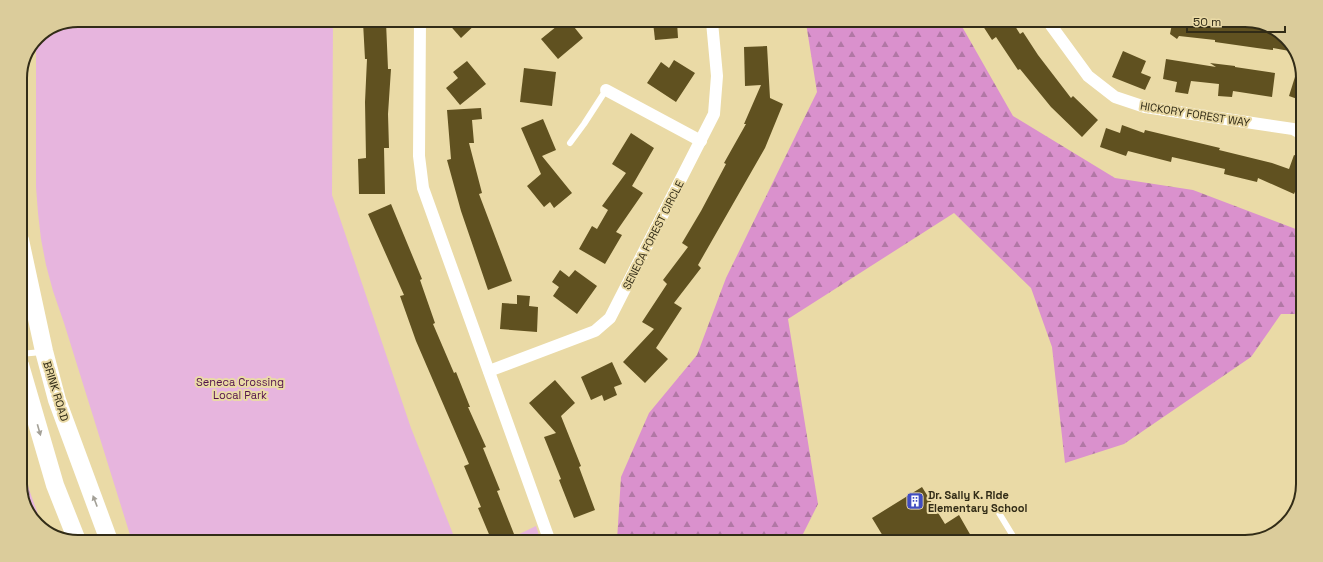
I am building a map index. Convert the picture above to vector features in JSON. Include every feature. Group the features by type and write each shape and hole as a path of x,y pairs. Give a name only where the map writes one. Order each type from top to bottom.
{"main road":[{"name":"BRINK ROAD","path":"27,273 44,352 57,400 107,535"},
{"path":"27,389 55,485 75,535"}],"street":[{"path":"420,27 419,156 424,188 547,535"},
{"name":"SENECA FOREST CIRCLE","path":"489,371 595,331 610,318 714,114 717,76 712,27"},
{"name":"HICKORY FOREST WAY","path":"1052,27 1088,76 1115,97 1145,107 1296,131"},
{"path":"606,90 701,141"}],"lane":[{"path":"570,143 606,90"},
{"path":"27,353 44,352"},
{"path":"999,513 1012,535"}],"green space":[{"name":"Seneca Crossing Local Park","path":"71,27 333,27 332,195 411,428 453,535 130,535 53,291 41,239 36,187 36,49 52,34"},
{"path":"807,27 962,27 1013,116 1115,178 1193,190 1296,229 1296,314 1281,314 1251,357 1124,444 1065,463 1052,347 1031,288 954,213 788,319 818,504 802,535 617,535 621,477 649,413 697,355 726,278 817,92"},
{"path":"27,483 39,517 30,501"},
{"path":"536,526 539,535 517,535"}],"building":[{"path":"363,27 386,27 388,69 391,69 388,114 389,148 384,148 385,194 359,194 358,159 366,158 365,102 367,59 365,59"},
{"path":"451,27 473,27 461,38"},
{"path":"556,27 574,27 583,38 558,59 541,39"},
{"path":"654,27 677,27 678,38 655,40"},
{"path":"984,27 1016,27 1020,34 1023,32 1038,55 1071,98 1073,96 1098,120 1082,137 1051,107 1020,69 1018,70 996,37 992,40"},
{"path":"1171,27 1255,28 1276,37 1288,51 1273,48 1273,50 1257,48 1215,42 1215,40 1179,36 1177,39 1170,34"},
{"path":"767,46 770,98 783,104 765,148 698,265 701,268 674,303 682,308 656,348 668,359 645,383 623,362 654,329 642,322 667,284 663,280 688,247 682,243 701,211 726,164 724,163 746,124 744,124 761,85 745,86 744,47"},
{"path":"1123,51 1146,61 1141,73 1151,77 1145,90 1112,77"},
{"path":"1166,59 1216,67 1210,63 1235,66 1275,73 1272,97 1233,91 1232,97 1218,96 1219,84 1191,81 1188,94 1175,92 1177,82 1163,79"},
{"path":"674,60 695,73 676,102 647,83 661,62 669,68"},
{"path":"467,61 486,84 460,105 446,88 458,78 453,72"},
{"path":"524,68 556,72 552,106 520,102"},
{"path":"1296,74 1296,98 1289,96"},
{"path":"481,108 482,119 472,120 474,143 469,143 482,193 479,194 512,281 488,290 461,211 447,160 451,159 447,110"},
{"path":"543,119 556,150 542,156 572,193 554,208 550,202 544,207 527,186 541,174 521,128"},
{"path":"1122,125 1144,133 1145,130 1220,148 1219,150 1272,163 1289,169 1294,155 1296,156 1296,190 1294,194 1258,178 1257,182 1224,174 1225,169 1172,157 1171,162 1128,151 1126,156 1100,147 1106,128 1120,133"},
{"path":"631,133 654,148 632,186 643,193 616,232 622,235 605,264 579,249 592,226 597,229 608,210 602,206 626,173 612,164"},
{"path":"391,204 422,279 420,280 435,323 433,324 454,373 456,372 470,407 468,407 486,447 483,448 500,490 497,491 514,534 489,535 478,508 481,507 464,466 469,464 416,341 400,296 404,295 368,214"},
{"path":"560,270 569,277 575,270 597,286 577,314 553,296 559,287 552,282"},
{"path":"517,295 530,296 529,306 538,307 537,332 500,329 502,303 517,304"},
{"path":"612,362 622,384 614,387 617,395 604,401 602,395 591,400 581,377"},
{"path":"555,380 575,403 561,416 581,466 579,467 595,510 574,518 559,480 561,479 544,437 556,433 529,403"},
{"name":"Dr. Sally K. Ride Elementary School","path":"922,487 945,524 959,515 970,535 882,535 872,518"}],"place":[{"name":"Dr. Sally K. Ride Elementary School","path":"915,501"}]}
